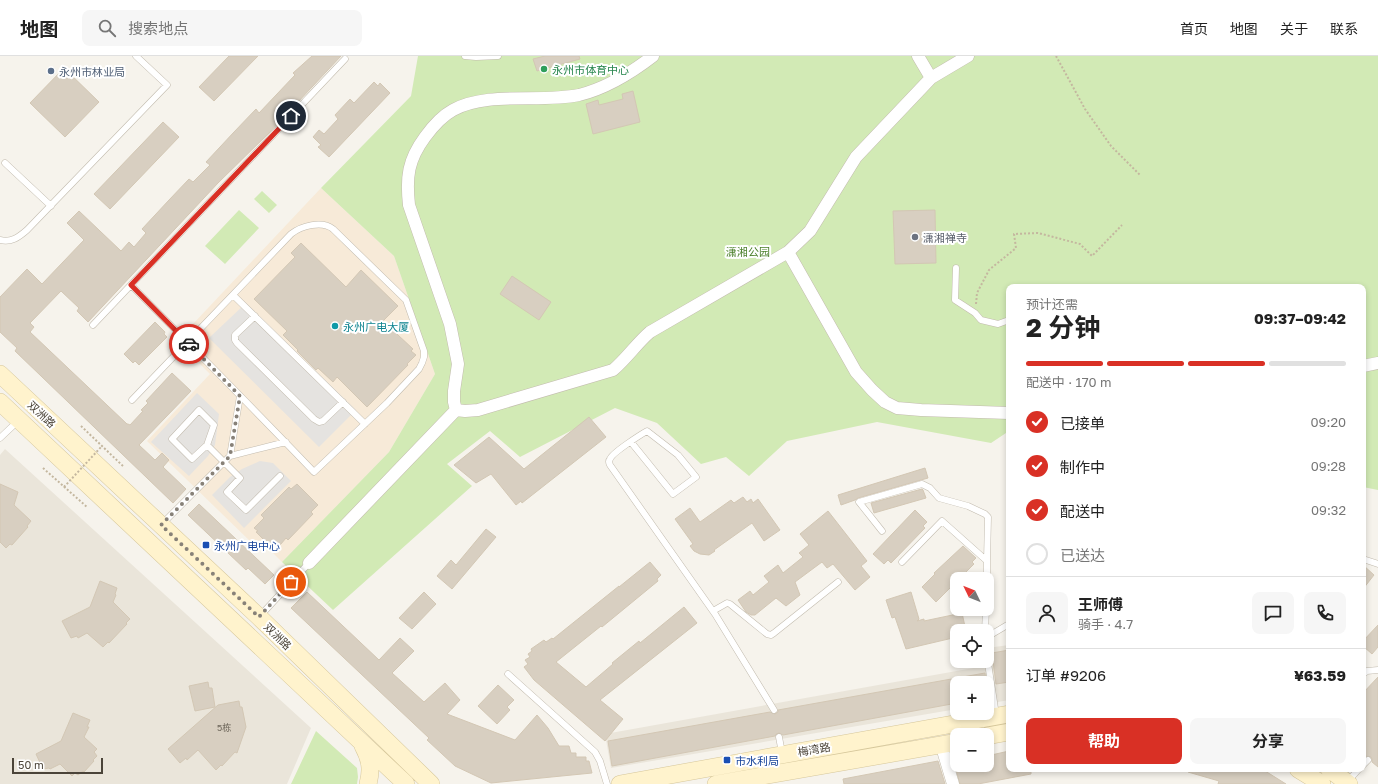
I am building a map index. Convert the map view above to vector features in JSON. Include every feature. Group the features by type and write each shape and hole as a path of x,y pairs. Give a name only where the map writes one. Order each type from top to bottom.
{"main road":[{"name":"双洲路","path":"0,374 259,617 431,784"},
{"name":"双洲路","path":"0,402 406,784"},
{"path":"319,702 332,688"},
{"name":"梅湾路","path":"620,784 1003,716"},
{"path":"994,735 1006,733"},
{"path":"361,742 370,764 368,784"},
{"name":"梅湾路","path":"716,784 738,782 949,743"},
{"path":"1303,772 1322,784"},
{"path":"1333,772 1348,783"}],"street":[{"path":"456,410 454,391 458,364 450,324 409,205 407,185 409,166 420,144 435,124 453,110 475,101 554,98 578,95 619,80 653,56"},
{"path":"918,56 931,78"},
{"path":"456,410 478,410 613,370 624,362 641,340 650,332 788,252 810,231 856,157 931,78 968,56"},
{"path":"788,252 856,372 885,402 898,408 1006,413"},
{"path":"1366,365 1378,363"},
{"path":"309,563 456,410"},
{"path":"949,743 953,784"}],"lane":[{"path":"0,240 14,240 20,236 51,206 167,85 136,56"},
{"path":"465,56 498,56"},
{"path":"93,324 345,59"},
{"path":"5,163 51,206"},
{"path":"131,285 188,343 240,396 286,442 314,472 387,403 419,369 424,358 424,351 406,300 333,229 328,225 322,224 296,230 188,343 132,400"},
{"path":"956,268 955,300 975,313 981,320 998,324 1006,321"},
{"path":"233,295 365,424"},
{"path":"255,316 235,335 236,343 314,419 319,422 323,421 343,402"},
{"path":"230,456 240,396"},
{"path":"199,410 214,425 207,445 192,460 172,439 199,410"},
{"path":"0,438 19,420"},
{"path":"632,442 673,494 696,477 678,455 647,430 610,458 609,461 610,465 713,611 774,710"},
{"path":"161,525 230,456 286,442"},
{"path":"207,445 240,478 227,492 246,510 280,476"},
{"path":"882,531 859,502 922,484 930,488 939,498 968,506 988,516 987,572"},
{"path":"902,562 942,521 987,561"},
{"path":"1366,560 1378,564"},
{"path":"259,617 309,563"},
{"path":"713,611 727,603 730,604 766,634 771,634 838,582"},
{"path":"994,633 1006,626"},
{"path":"990,668 1003,716"},
{"path":"1366,672 1378,670"},
{"path":"508,674 595,752 600,761 607,784"},
{"path":"779,737 782,755"},
{"path":"1348,783 1357,772"}],"path":[{"path":"1056,56 1085,109 1110,146 1140,175"},
{"path":"975,313 977,293 988,270 1016,248 1014,234 1038,233 1080,244 1092,256 1122,225"},
{"path":"81,426 124,467"},
{"path":"64,487 102,446"},
{"path":"43,468 86,508"}],"shaded area":[{"path":"321,188 394,256 435,374 389,452 282,562 260,540 253,544 147,441 210,374 177,341"},
{"path":"246,303 356,410 319,447 209,338"},
{"path":"197,393 219,414 215,445 208,456 189,476 151,442"},
{"path":"5,449 311,728 287,784 0,784 0,455"},
{"path":"260,461 273,463 291,481 244,528 212,495 230,477 242,469"},
{"path":"1006,645 1006,701 994,703 994,676 950,676 950,710 611,768 605,734 973,668 994,668 994,647"}],"green space":[{"name":"潇湘公园","path":"418,56 1378,56 1378,490 1366,488 1366,284 1006,284 1006,433 991,443 877,422 787,441 749,476 726,457 701,464 657,423 615,408 520,457 490,431 447,464 472,486 333,610 282,562 389,452 435,374 394,256 321,188 411,96"},
{"path":"262,191 277,205 269,213 254,199"},
{"path":"239,210 259,228 225,264 205,246"},
{"path":"316,731 357,768 357,784 291,784"}],"building":[{"path":"229,56 258,56 214,101 199,87"},
{"path":"312,56 341,56 269,133 218,183 88,322 77,311 79,308 61,291 30,323 34,327 30,332 127,424 130,425 143,411 141,410 148,403 146,401 172,373 191,391 139,445 155,460 162,453 169,460 163,467 186,489 173,503 15,351 17,348 0,332 0,297 27,269 42,284 84,240 67,223 79,211 121,251 129,242 134,247 146,233 142,229 169,200 189,179 193,182 210,165 206,162 234,132 256,109 259,113 295,75 293,73"},
{"path":"545,56 579,56 580,59 537,71 533,59"},
{"path":"64,68 99,102 65,137 30,103"},
{"path":"374,82 378,86 380,83 390,93 329,157 318,147 321,145 313,137 319,130 324,134 338,119 335,115 350,99 354,103"},
{"path":"633,91 640,122 593,134 586,104 598,100 599,105 623,99 622,94"},
{"path":"163,122 179,137 110,209 94,194"},
{"name":"潇湘禅寺","path":"935,210 936,263 895,264 893,211"},
{"name":"永州广电大厦","path":"301,243 346,287 361,270 398,306 383,321 413,349 411,351 416,355 367,407 337,377 333,382 318,368 316,370 283,335 287,331 254,299 295,257 291,253"},
{"path":"512,276 551,302 539,320 500,294"},
{"path":"155,322 165,332 164,334 167,337 139,365 135,361 133,363 124,354"},
{"path":"589,417 606,437 522,503 521,501 516,505 491,474 476,483 454,465 489,437 524,469"},
{"path":"925,468 928,478 858,498 841,505 838,495"},
{"path":"0,484 18,492 14,505 31,521 27,526 28,527 12,545 10,544 6,548 0,542"},
{"path":"297,484 318,505 311,512 313,514 288,540 286,538 275,551 256,532 258,531 254,528 264,518 261,515 289,487 291,489"},
{"path":"922,489 926,498 874,513 871,503"},
{"path":"743,497 747,502 751,499 753,503 758,499 780,530 764,541 752,523 709,555 700,554 694,551 690,546 693,544 675,519 690,508 700,522 731,500 734,503"},
{"path":"199,504 274,575 265,584 248,568 246,570 188,515"},
{"path":"915,510 927,522 923,526 925,528 891,563 888,560 884,564 873,554"},
{"path":"828,511 867,561 861,566 870,577 855,590 833,564 827,568 822,562 795,582 800,595 786,606 776,598 755,615 751,615 746,612 738,600 750,591 753,595 769,582 764,576 778,565 783,573 803,557 799,553 809,545 800,534"},
{"path":"486,529 496,537 452,589 437,576 451,560 456,565"},
{"path":"963,546 976,558 972,562 974,564 966,572 950,572 950,588 936,602 922,587 935,574 934,573"},
{"path":"650,562 661,575 657,579 658,581 556,662 586,687 613,664 612,663 639,641 640,643 684,607 697,623 600,700 623,719 605,741 534,680 524,667 528,664 525,660 530,657 528,654 532,651 531,649 544,640 546,642 552,638 553,639"},
{"path":"1366,568 1374,575 1366,585"},
{"path":"100,581 117,588 113,602 130,619 109,643 108,642 103,647 87,633 78,638 77,636 71,638 62,621 90,607"},
{"path":"307,592 379,660 400,638 414,651 392,673 424,702 445,683 460,700 447,714 515,740 537,715 548,728 559,746 569,746 571,753 576,753 576,757 586,757 586,761 589,761 592,773 491,783 455,766 427,740 429,738 291,608"},
{"path":"424,592 436,604 412,629 399,618"},
{"path":"911,592 919,619 917,621 950,616 963,616 964,624 950,624 950,639 906,649 895,617 892,618 886,600"},
{"path":"1378,625 1378,647 1372,654 1366,649 1366,638"},
{"path":"1006,651 1006,682 996,684 994,653"},
{"path":"985,673 985,676 968,676"},
{"path":"1378,677 1378,767 1372,762 1371,757 1366,756 1366,690"},
{"path":"950,679 950,704 783,735 779,733 775,736 612,766 608,741 770,712 775,714 778,710"},
{"path":"208,682 209,688 212,688 215,707 195,711 189,686"},
{"path":"498,685 514,700 507,707 510,710 497,724 478,706"},
{"path":"239,701 240,707 242,707 246,727 237,753 235,752 222,766 221,765 216,770 198,750 187,760 186,758 180,763 168,749 218,705"},
{"path":"73,713 90,720 87,727 89,727 84,737 97,749 94,752 97,756 84,772 83,771 78,775 75,773 72,776 60,764 50,769 43,769 36,754 61,741"},
{"path":"1006,752 1006,772 1031,772 1031,774 978,784 960,784 957,772 994,772 994,754"},
{"path":"938,761 945,784 844,784 843,779"},
{"path":"1188,772 1267,772 1286,784 1218,784 1219,781"}],"way so far":[{"path":"189,344 240,396 230,456 161,525 259,617 291,582"}],"place":[{"name":"永州市体育中心","path":"544,69"},
{"name":"永州市林业局","path":"51,71"},
{"name":"潇湘禅寺","path":"915,237"},
{"name":"永州广电大厦","path":"335,326"},
{"name":"永州广电中心","path":"206,545"},
{"name":"市水利局","path":"727,760"}],"route":[{"path":"189,344 131,285 291,116"}]}
